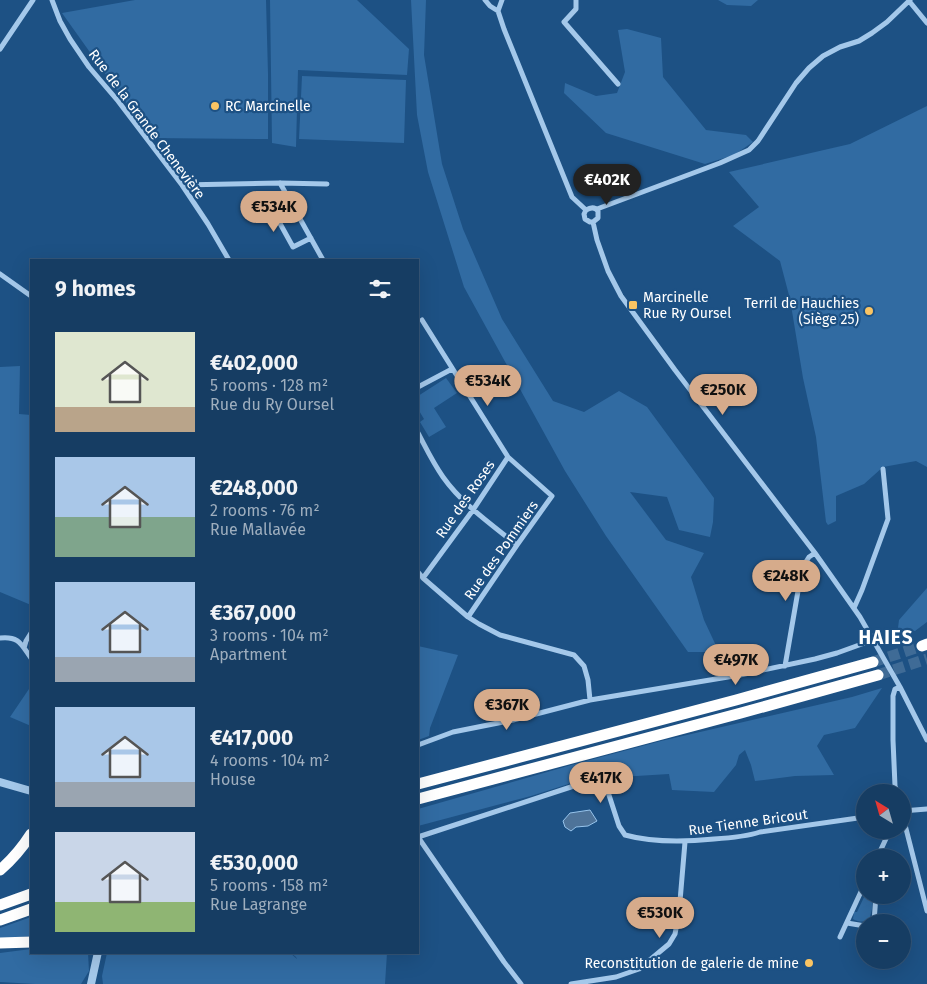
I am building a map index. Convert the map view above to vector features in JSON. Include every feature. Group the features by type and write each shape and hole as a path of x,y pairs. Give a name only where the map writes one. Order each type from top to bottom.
{"highway":[{"path":"419,784 873,662"},
{"path":"419,799 878,675"},
{"path":"0,870 21,849 30,836"},
{"path":"0,905 30,894"},
{"path":"0,920 30,909"},
{"path":"0,943 30,942"}],"street":[{"path":"0,49 34,0"},
{"name":"Rue de la Grande Chenevière","path":"52,0 60,21 89,67 118,101 182,185 228,259"},
{"path":"485,0 498,11"},
{"path":"502,0 498,11 504,29 572,197 586,210"},
{"path":"576,0 576,9 564,22 618,84"},
{"path":"593,222 586,219 584,214 586,210 592,207 597,209 720,163 749,150 758,141 796,83 809,68 823,56 859,41 872,33 909,1 927,23"},
{"path":"280,183 322,259"},
{"path":"182,185 327,184"},
{"path":"289,199 272,209 293,247 311,238"},
{"path":"593,222 599,216 597,209"},
{"path":"593,222 597,240 620,296 815,553 854,608 900,687 927,740"},
{"path":"0,274 30,295"},
{"path":"422,320 508,457"},
{"path":"419,386 452,369"},
{"path":"419,435 443,477 473,510 517,545"},
{"name":"Rue des Pommiers","path":"468,616 552,496 508,457"},
{"name":"Rue des Roses","path":"423,578 473,510 508,457"},
{"path":"854,608 888,519 883,469"},
{"path":"785,666 802,568 809,557 815,553"},
{"path":"419,573 479,624 500,635 574,655 584,666 588,680 590,700"},
{"path":"24,648 30,634"},
{"path":"0,638 13,638 19,642 30,657"},
{"path":"419,745 453,732 513,720 590,700 785,666 837,653 873,640"},
{"path":"895,784 893,695 895,690 900,687"},
{"path":"0,782 30,791"},
{"name":"Rue Tienne Bricout","path":"419,837 583,783 599,783 608,792 619,826 625,836 637,839 685,842 746,836 760,832 856,818"},
{"path":"911,811 927,809"},
{"path":"419,838 521,984"},
{"path":"909,839 927,908"},
{"path":"571,984 616,977 640,969 669,944 675,934 679,913 685,842"},
{"path":"840,937 856,903"},
{"path":"847,923 856,924"},
{"path":"90,984 98,954"}],"shaded area":[{"path":"135,0 266,0 268,139 151,138 62,13"},
{"path":"270,0 357,0 409,49 407,75 298,70 296,147 272,143"},
{"path":"411,0 426,0 424,55 442,164 463,229 502,319 553,401 584,412 619,391 647,407 714,498 710,537 679,530 667,497 630,492 666,540 704,553 691,577 704,620 719,652 688,652 606,536 565,471 464,287 428,172 417,115"},
{"path":"718,0 758,0 751,6 727,5"},
{"path":"627,29 661,38 663,77 706,130 746,135 753,142 734,155 705,164 606,133 564,93 565,83 596,96 617,93 625,72 618,30"},
{"name":"RC Marcinelle","path":"302,76 406,80 404,143 299,139"},
{"name":"Terril de Hauchies (Siège 25)","path":"927,106 927,467 916,461 883,467 864,484 836,496 836,521 828,525 826,522 816,437 803,378 790,299 780,261 733,226 759,207 729,172 850,144"},
{"path":"20,366 19,414 30,415 30,605 0,592 0,367"},
{"path":"446,378 457,393 434,408 446,427 429,437 420,422 424,419 419,411 419,395"},
{"path":"927,588 927,622 915,631 898,628 899,620"},
{"path":"419,646 458,655 430,728 429,736 419,740"},
{"path":"30,687 30,726 10,717"},
{"path":"882,688 855,728 824,735 817,746 834,775 795,776 755,781 745,750 739,755 736,765 714,792 672,790 669,774 620,777 612,770 531,796 419,826 419,809 661,741 852,697"},
{"path":"590,810 597,821 588,826 576,827 571,831 565,827 563,821 570,813"},
{"path":"861,904 872,904 871,914 856,914 856,920 853,919 854,912 857,912"},
{"path":"30,917 30,936 0,939 0,928"},
{"path":"30,949 30,954 88,954 89,971 81,984 0,982 0,953"},
{"path":"107,954 291,954 297,959 292,954 387,954 385,984 103,984 102,976"}],"tunnel":[{"path":"873,662 922,646"},
{"path":"878,675 927,659"}],"place":[{"name":"RC Marcinelle","path":"215,106"},
{"name":"Marcinelle Rue Ry Oursel","path":"633,305"},
{"name":"Terril de Hauchies (Siège 25)","path":"869,311"},
{"name":"Reconstitution de galerie de mine","path":"809,963"}],"district":[{"name":"HAIES","path":"886,637"}]}
